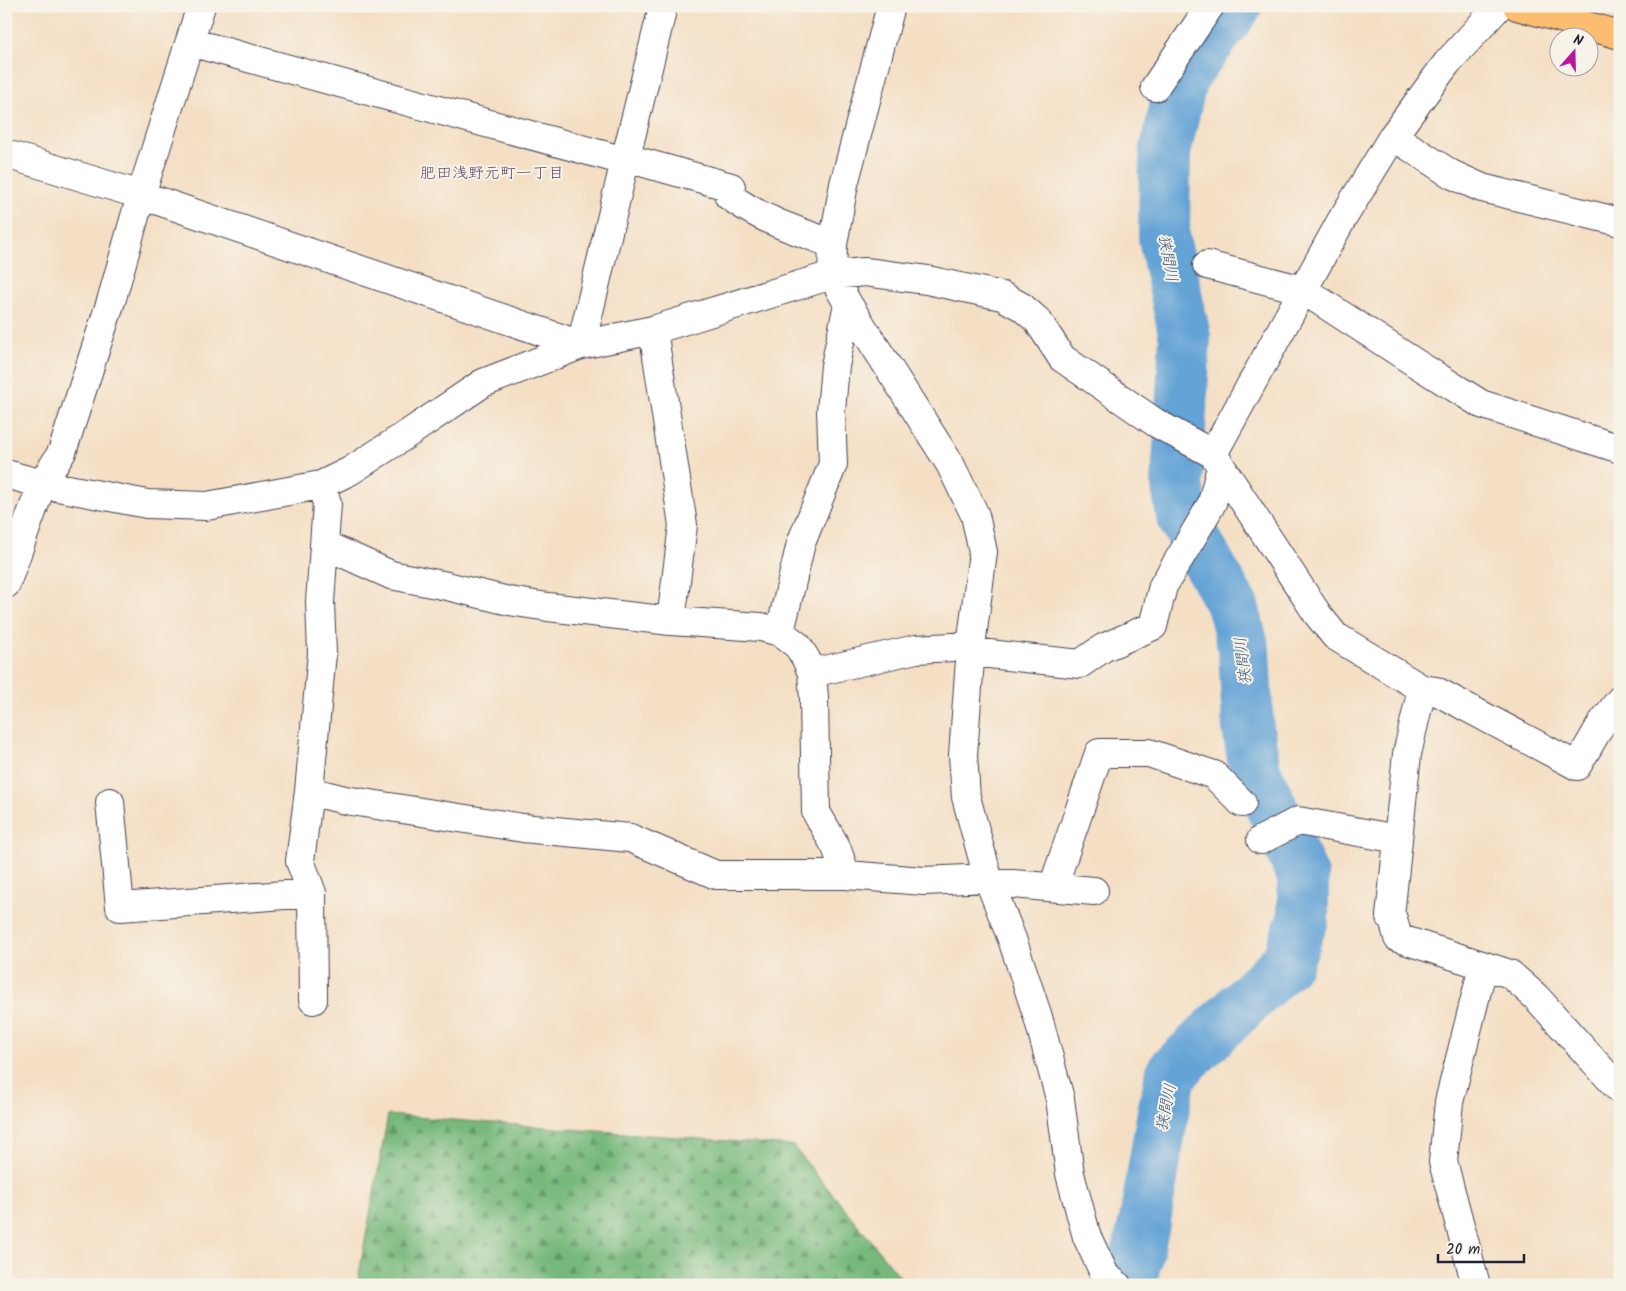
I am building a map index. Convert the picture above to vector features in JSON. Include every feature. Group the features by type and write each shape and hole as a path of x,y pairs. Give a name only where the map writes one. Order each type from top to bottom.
{"main road":[{"path":"1517,6 1620,35"}],"street":[{"path":"6,584 42,484 62,452 112,298 141,196 201,6"},
{"path":"581,345 662,11 660,6"},
{"path":"891,6 844,184 833,244 832,275 848,304 950,464 974,515 983,552 971,649 963,755 966,797 989,881 1012,939 1038,1017 1060,1099 1070,1174 1087,1237 1105,1275 1117,1285"},
{"path":"1155,87 1210,6"},
{"path":"812,672 916,649 971,649 1080,664 1103,648 1154,626 1163,586 1212,503 1210,455 1341,221 1393,136 1447,63 1499,6"},
{"path":"190,42 625,162 641,162 731,187 729,196 746,208 766,219 833,244"},
{"path":"1393,136 1451,174 1482,188 1620,222"},
{"path":"6,154 141,196 581,345"},
{"path":"1207,265 1303,290 1482,404 1620,449"},
{"path":"6,474 42,484 148,504 208,506 321,485 350,471 483,383 581,345 653,330 832,275 865,272 927,280 1002,296 1022,307 1038,321 1062,358 1168,430 1210,455 1318,615 1335,636 1422,689 1436,691 1578,766 1602,723 1620,700"},
{"path":"780,632 801,543 833,464 831,411 835,366 848,304"},
{"path":"653,330 683,526 671,621"},
{"path":"312,1000 312,893 300,861 309,791 322,653 320,602 327,503 321,485"},
{"path":"325,546 390,575 509,601 671,621 761,627 780,632 798,646 812,672 816,812 836,847 846,875"},
{"path":"1422,689 1407,754 1390,916 1393,918 1398,938 1483,967 1510,974 1536,997 1620,1090"},
{"path":"1053,887 1099,753 1149,753 1214,775 1242,803"},
{"path":"309,791 345,800 523,828 630,838 716,876 846,875 924,881 989,881 1094,891"},
{"path":"110,802 120,907 312,893"},
{"path":"1261,840 1298,821 1398,839"},
{"path":"1476,1285 1442,1162 1448,1102 1483,967"}],"green space":[{"path":"388,1115 793,1146 907,1285 357,1285"}],"waterway":[{"name":"狭間川","path":"1130,1285 1145,1220 1163,1112 1172,1072 1287,962 1303,919 1303,876 1255,771 1248,728 1244,650 1233,607 1182,516 1177,485 1185,337 1164,238 1165,152 1182,78 1236,6"}],"district":[{"name":"肥田浅野元町一丁目","path":"492,172"}]}
